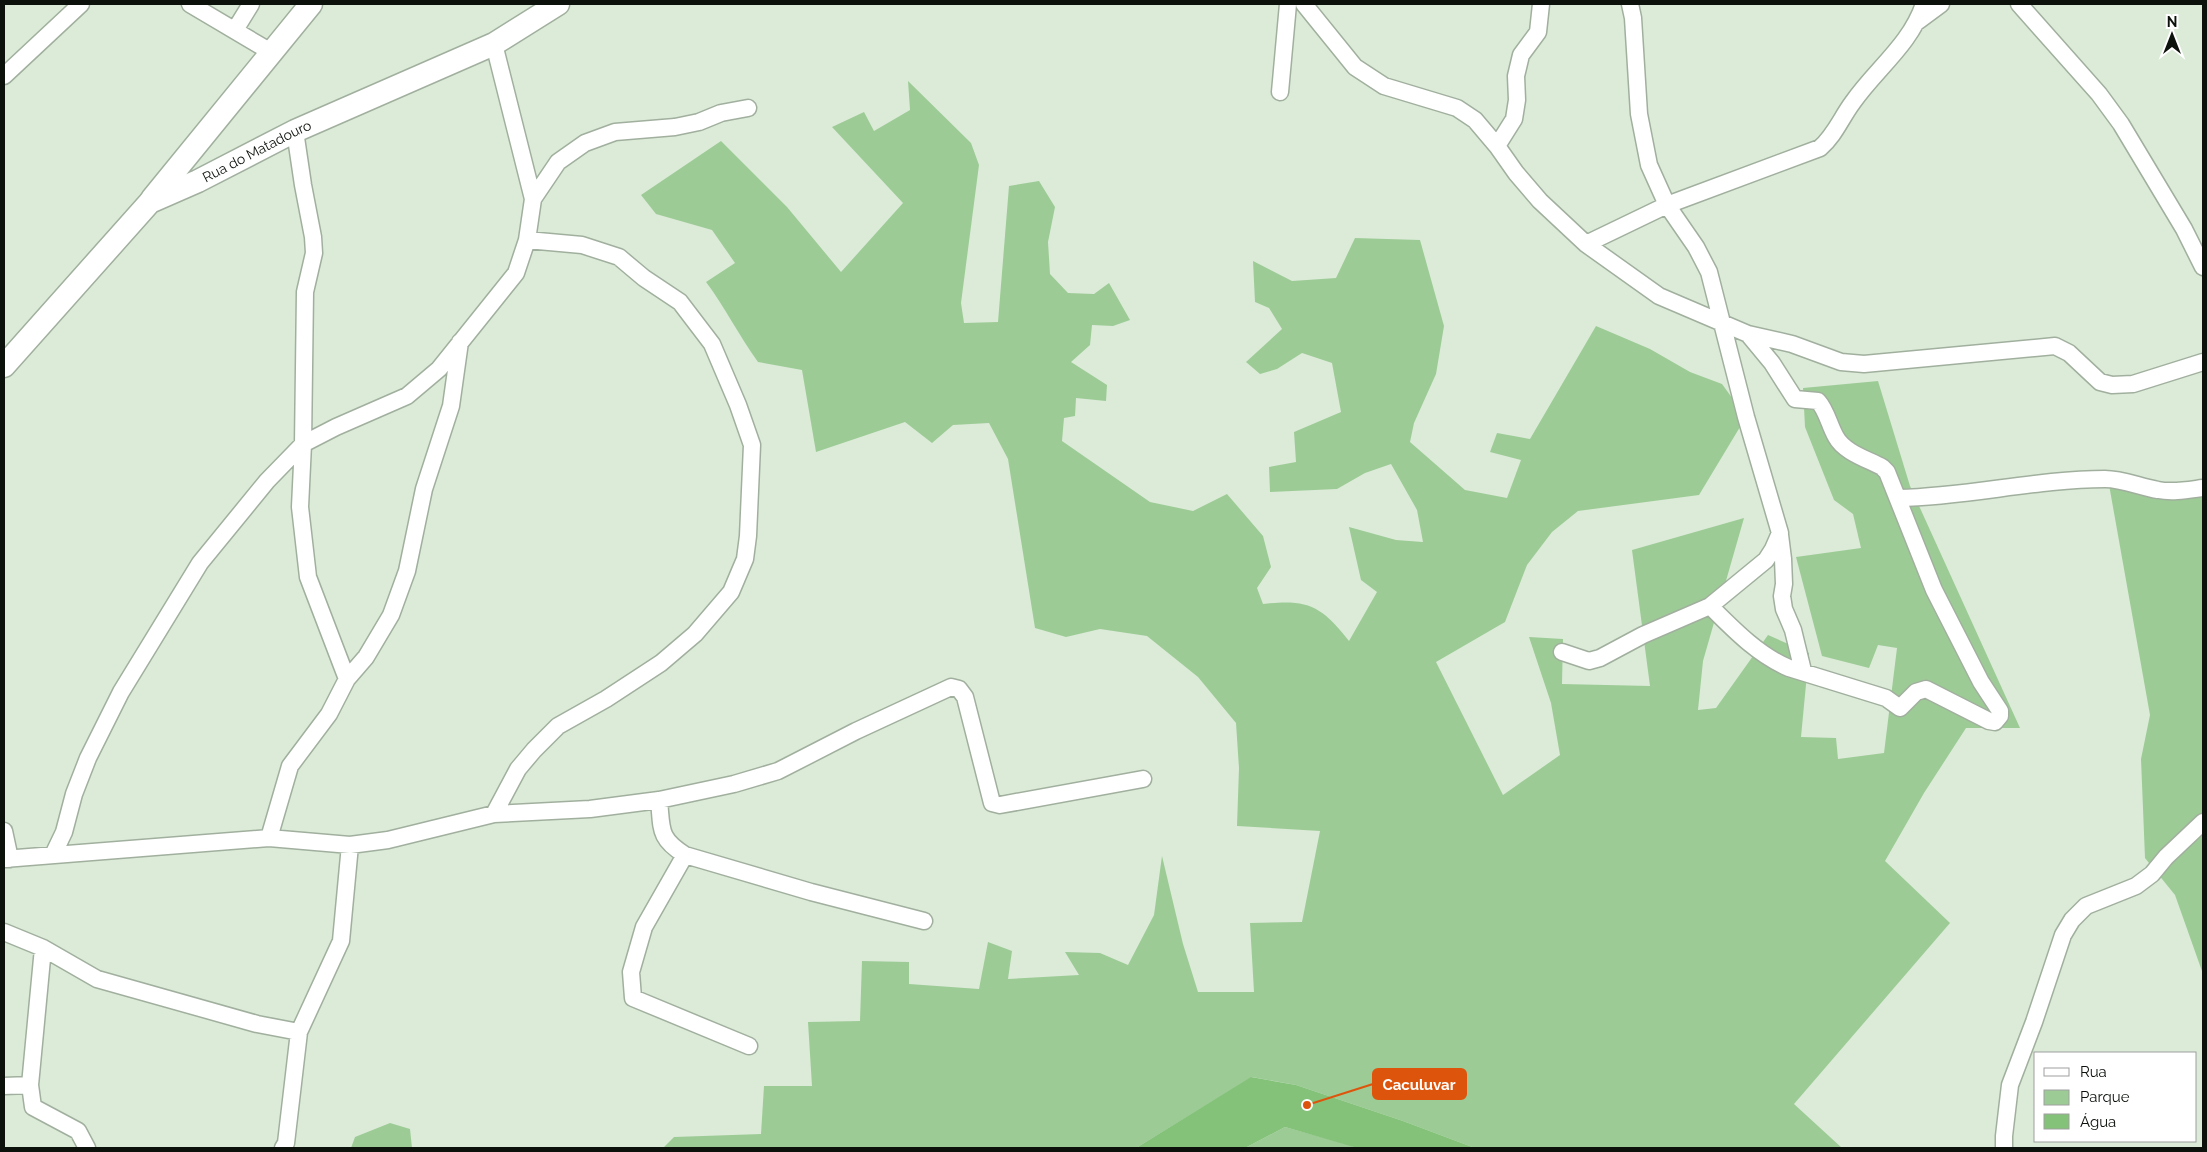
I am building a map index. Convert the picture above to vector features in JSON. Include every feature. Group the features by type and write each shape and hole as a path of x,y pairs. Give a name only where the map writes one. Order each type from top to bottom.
{"street":[{"path":"4,76 81,4"},
{"path":"190,4 271,52"},
{"path":"235,30 251,4"},
{"path":"150,202 311,4"},
{"name":"Rua do Matadouro","path":"4,366 150,202 198,181 296,131 494,44 558,4"},
{"path":"1280,92 1288,4"},
{"path":"1304,4 1355,67 1384,86 1457,108 1475,120 1540,201 1586,244 1659,296 1748,334 1792,344 1841,362 1864,364 2055,346 2069,352 2100,382 2112,385 2133,384 2203,362"},
{"path":"1497,146 1514,119 1517,100 1516,76 1521,55 1538,32 1541,4"},
{"path":"1630,4 1633,18 1639,114 1649,165 1667,205 1696,247 1710,272 1746,417 1780,533 1783,559 1784,584 1782,596 1784,609 1793,630 1803,671"},
{"path":"1586,244 1667,205 1820,148 1831,139 1853,101 1902,45 1918,21 1924,4"},
{"path":"1918,21 1941,4"},
{"path":"2019,4 2099,94 2121,124 2184,229 2203,267"},
{"path":"53,855 64,832 74,794 88,758 121,692 200,563 267,481 303,444 336,427 407,396 439,369 516,274 528,240 533,199 494,44"},
{"path":"533,199 558,162 585,143 616,132 675,127 700,122 720,113 748,108"},
{"path":"296,131 314,253 306,292 300,507 308,577 347,679"},
{"path":"494,814 518,768 558,726 606,700 654,668 695,634 731,592 745,559 748,536 752,445 738,405 712,344 680,302 644,278 619,257 582,245 528,240"},
{"path":"1710,606 1735,630 1774,661 1886,698 1898,707 1916,692 1926,689 1989,721 1995,722 2000,716 2000,712 1981,682 1934,590 1899,498 1887,472 1882,467 1853,452 1836,438 1823,407 1818,401 1795,399 1772,363 1748,334"},
{"path":"269,838 290,766 329,714 347,679 366,657 391,616 407,571 424,489 451,406 460,342"},
{"path":"1899,498 1975,492 2067,480 2108,479 2158,490 2182,492 2203,488"},
{"path":"1562,652 1589,661 1600,658 1643,635 1710,606 1766,560 1780,533"},
{"path":"4,831 7,859 269,838 350,845 388,840 494,814 590,809 659,800 734,784 778,771 856,731 950,688 959,689 965,697 992,803 1000,806 1143,779"},
{"path":"659,800 663,835 671,846 685,855 811,892 924,921"},
{"path":"2004,1148 2010,1085 2034,1022 2063,935 2072,920 2086,906 2136,886 2152,874 2166,857 2203,822"},
{"path":"283,1148 286,1143 299,1032 341,941 350,845"},
{"path":"685,855 644,927 630,972 633,998 749,1046"},
{"path":"4,932 43,948 97,979 257,1024 299,1032"},
{"path":"43,948 30,1085 33,1107 78,1131 87,1148"},
{"path":"4,1086 30,1085"}],"green space":[{"path":"908,81 971,143 979,165 961,303 964,323 998,322 1009,186 1039,181 1055,207 1048,242 1050,274 1068,293 1094,294 1109,283 1130,320 1113,326 1092,325 1090,345 1071,362 1107,385 1106,401 1076,398 1075,416 1064,418 1062,441 1150,502 1193,511 1227,494 1263,536 1271,567 1257,588 1263,604 1291,603 1312,607 1330,619 1349,641 1377,592 1361,580 1349,527 1396,540 1423,542 1417,510 1391,464 1365,473 1337,489 1270,492 1269,467 1296,462 1294,432 1341,412 1332,363 1302,353 1277,369 1260,374 1246,362 1282,329 1269,308 1255,302 1253,261 1292,281 1336,278 1355,238 1420,240 1444,326 1436,374 1414,423 1410,442 1465,490 1507,498 1521,460 1490,452 1497,433 1530,439 1596,326 1650,349 1690,372 1722,384 1746,417 1699,495 1578,511 1552,532 1527,565 1505,622 1436,662 1503,795 1560,755 1551,703 1529,637 1563,639 1562,684 1650,686 1632,550 1744,518 1703,661 1698,710 1716,708 1768,635 1809,653 1801,737 1836,738 1838,759 1884,753 1897,648 1878,645 1869,668 1822,656 1796,557 1861,548 1853,514 1834,500 1805,427 1803,388 1878,381 1910,486 2020,728 1966,728 1924,793 1885,861 1950,923 1794,1104 1842,1148 1475,1148 1403,1121 1296,1085 1252,1077 1136,1148 663,1148 674,1137 761,1134 764,1086 812,1086 808,1022 860,1021 862,961 909,962 909,984 979,989 988,942 1012,951 1008,979 1079,975 1065,952 1100,953 1128,965 1154,915 1162,856 1183,944 1198,992 1254,992 1250,923 1302,922 1320,831 1237,826 1239,768 1236,723 1198,677 1147,636 1100,629 1066,637 1035,628 1008,459 989,423 953,425 932,443 905,422 816,452 802,370 758,362 706,282 735,263 712,230 656,214 641,195 721,141 787,207 841,272 903,203 832,127 864,112 874,131 910,110"},
{"path":"2108,479 2203,488 2203,974 2175,895 2145,858 2141,759 2150,715"},
{"path":"390,1123 410,1129 412,1148 351,1148 355,1137"},
{"path":"1285,1127 1349,1145 1357,1148 1245,1148"}],"water":[{"path":"1251,1077 1296,1085 1403,1121 1475,1148 1357,1148 1285,1127 1245,1148 1136,1148"}],"place":[{"name":"Caculuvar","path":"1307,1105"}]}
